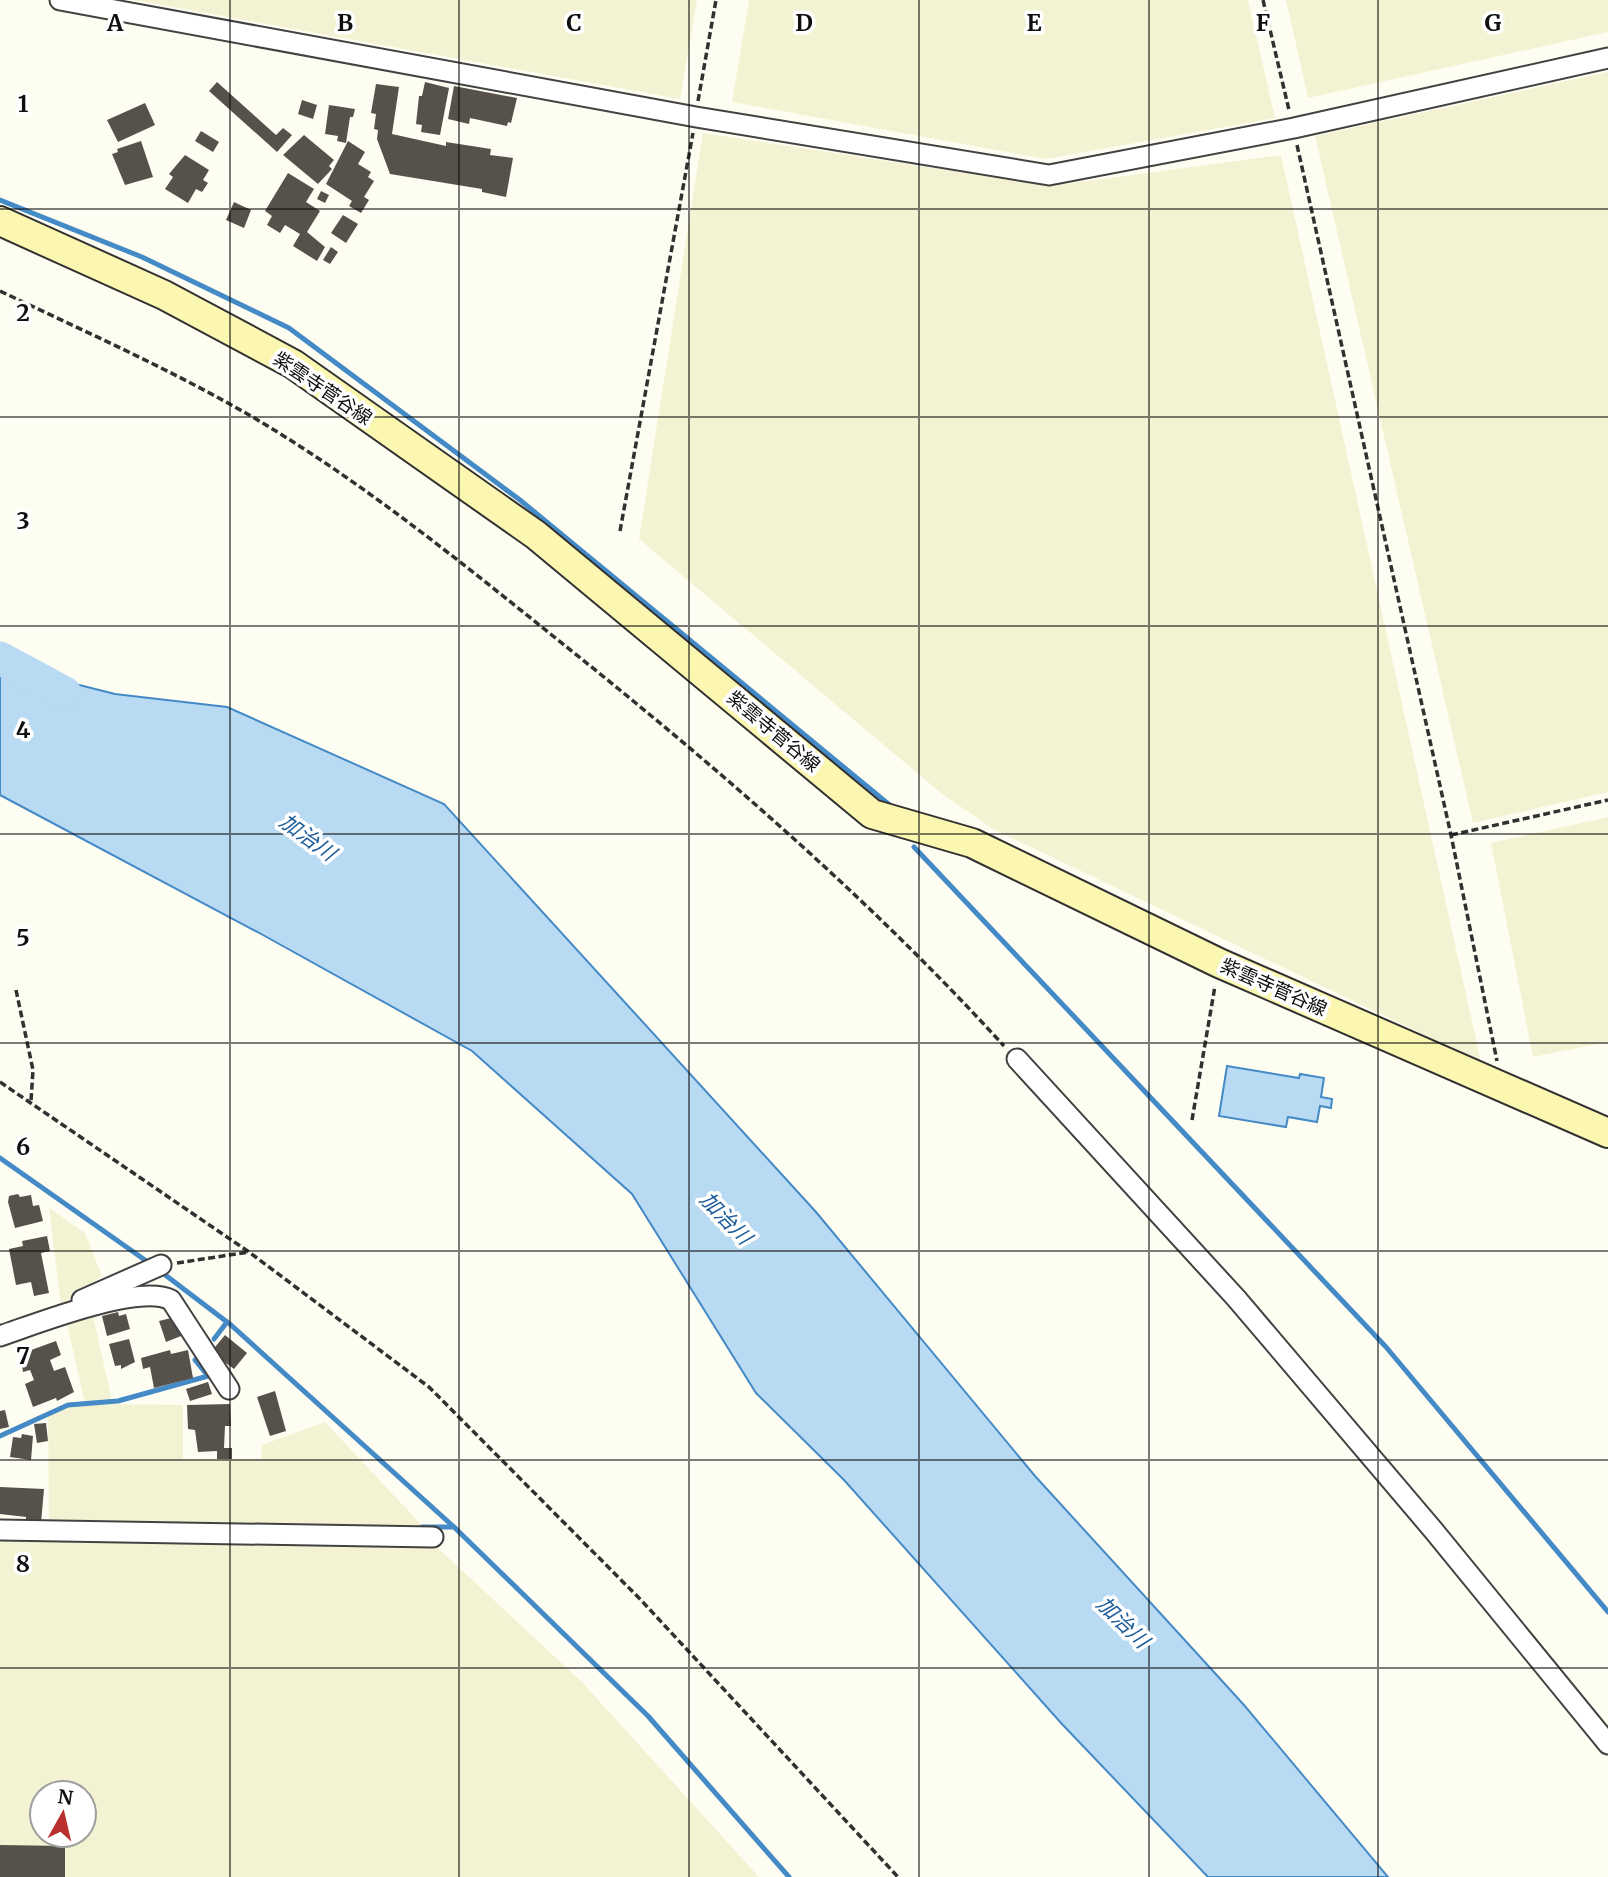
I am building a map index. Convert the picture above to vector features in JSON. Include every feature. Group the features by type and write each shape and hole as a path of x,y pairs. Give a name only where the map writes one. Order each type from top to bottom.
{"main road":[{"name":"紫雲寺菅谷線","path":"0,221 164,295 293,364 536,535 872,814 972,844 1219,963 1608,1132"}],"street":[{"path":"60,0 696,117 1049,176 1294,128 1608,58"},
{"path":"1017,1059 1236,1298 1434,1531 1608,1744"},
{"path":"65,1314 80,1301 154,1268"},
{"path":"0,1336 92,1306 160,1294 171,1300 229,1390"},
{"path":"0,1530 433,1537"}],"path":[{"path":"620,531 716,0"},
{"path":"1263,0 1294,128 1451,835 1502,1086"},
{"path":"0,291 168,372 255,419 414,524 755,802 970,1009 1017,1059"},
{"path":"1451,835 1608,800"},
{"path":"1192,1120 1219,963"},
{"path":"16,990 33,1070 31,1102"},
{"path":"0,1082 249,1252 429,1387 639,1599 898,1877"},
{"path":"154,1268 249,1252"}],"green space":[{"path":"134,0 697,0 680,99"},
{"path":"749,0 1248,0 1275,118 1046,159 732,102"},
{"path":"1286,0 1608,0 1608,32 1308,98"},
{"path":"1608,72 1608,792 1473,823 1315,136"},
{"path":"703,133 1050,186 1281,155 1481,1062 993,829 941,793 639,539"},
{"path":"1608,817 1608,1042 1533,1057 1491,843"},
{"path":"49,1208 85,1233 102,1276 61,1305"},
{"path":"91,1306 112,1401 91,1404 183,1405 183,1459 261,1459 262,1445 325,1422 433,1537 427,1538 581,1681 759,1877 0,1877 0,1530 49,1530 48,1414 68,1405 85,1404 65,1314"}],"water":[{"path":"0,665 115,694 227,707 444,804 816,1212 1035,1476 1244,1705 1388,1877 1208,1877 1061,1723 844,1480 756,1393 632,1194 472,1051 263,935 0,795"},
{"path":"1227,1066 1299,1078 1300,1074 1324,1078 1321,1097 1332,1099 1331,1108 1320,1106 1317,1122 1288,1117 1286,1127 1219,1116"}],"building":[{"path":"217,82 276,135 283,128 292,135 277,152 209,91"},
{"path":"425,82 449,88 440,135 421,132 422,125 416,124 419,96 422,96"},
{"path":"376,84 399,87 392,134 446,146 446,142 491,149 490,155 513,158 506,197 482,192 482,189 390,174 377,139 378,130 374,129 376,114 371,113"},
{"path":"454,86 517,98 511,123 508,122 507,126 470,118 469,124 448,119"},
{"path":"302,100 317,105 313,119 298,114"},
{"path":"145,103 155,125 118,142 107,120"},
{"path":"329,105 355,109 353,117 350,117 346,143 337,141 338,136 325,134"},
{"path":"201,131 219,142 213,152 195,141"},
{"path":"304,135 334,160 329,166 332,169 318,184 283,155"},
{"path":"141,141 153,177 125,185 112,154 118,152 117,149"},
{"path":"348,141 365,152 358,164 371,172 368,177 374,181 364,197 369,200 361,213 349,206 352,201 326,184"},
{"path":"185,155 209,170 203,180 208,183 202,192 196,189 188,203 165,189 173,177 169,174"},
{"path":"288,173 314,189 306,202 320,211 307,232 325,247 317,261 293,246 300,234 285,225 280,233 267,225 272,216 265,211"},
{"path":"321,191 329,195 325,203 317,199"},
{"path":"234,202 251,210 244,228 226,220"},
{"path":"343,215 358,224 346,243 331,233"},
{"path":"331,247 338,252 330,264 323,260"},
{"path":"18,1194 20,1197 31,1195 33,1206 39,1205 43,1221 15,1228 8,1202 9,1196"},
{"path":"47,1236 50,1251 41,1253 49,1293 34,1296 31,1282 16,1285 9,1249 23,1246 22,1241"},
{"path":"118,1312 119,1316 126,1314 130,1329 107,1336 102,1316"},
{"path":"175,1317 181,1336 166,1342 159,1321"},
{"path":"225,1335 247,1353 234,1369 211,1352"},
{"path":"129,1339 135,1362 121,1369 121,1365 115,1366 109,1344"},
{"path":"56,1341 61,1355 50,1360 54,1371 65,1367 74,1392 57,1401 56,1398 33,1407 25,1384 34,1380 30,1370 23,1372 20,1354"},
{"path":"170,1350 171,1354 188,1350 193,1378 154,1388 150,1367 143,1369 141,1358"},
{"path":"208,1382 212,1394 190,1401 186,1389"},
{"path":"275,1391 286,1431 270,1436 257,1397"},
{"path":"230,1404 231,1426 225,1426 224,1448 232,1448 232,1459 217,1459 217,1451 198,1452 195,1430 188,1429 187,1405"},
{"path":"5,1410 9,1427 0,1429 0,1411"},
{"path":"46,1423 48,1441 37,1443 34,1424"},
{"path":"22,1434 33,1436 31,1460 10,1457 13,1437 21,1438"},
{"path":"0,1487 44,1489 41,1523 26,1523 26,1517 0,1514"},
{"path":"0,1845 28,1845 28,1849 65,1849 65,1877 0,1877"}],"waterway":[{"path":"0,200 142,257 289,328 520,500 892,807"},
{"name":"加治川","path":"0,658 65,693"},
{"path":"914,847 1386,1347 1608,1612"},
{"path":"0,1158 152,1265"},
{"path":"160,1271 231,1325 454,1527 648,1716 789,1877"},
{"path":"214,1339 227,1322"},
{"path":"0,1436 68,1405 118,1401 208,1376 195,1360"},
{"path":"422,1527 454,1527"}]}
